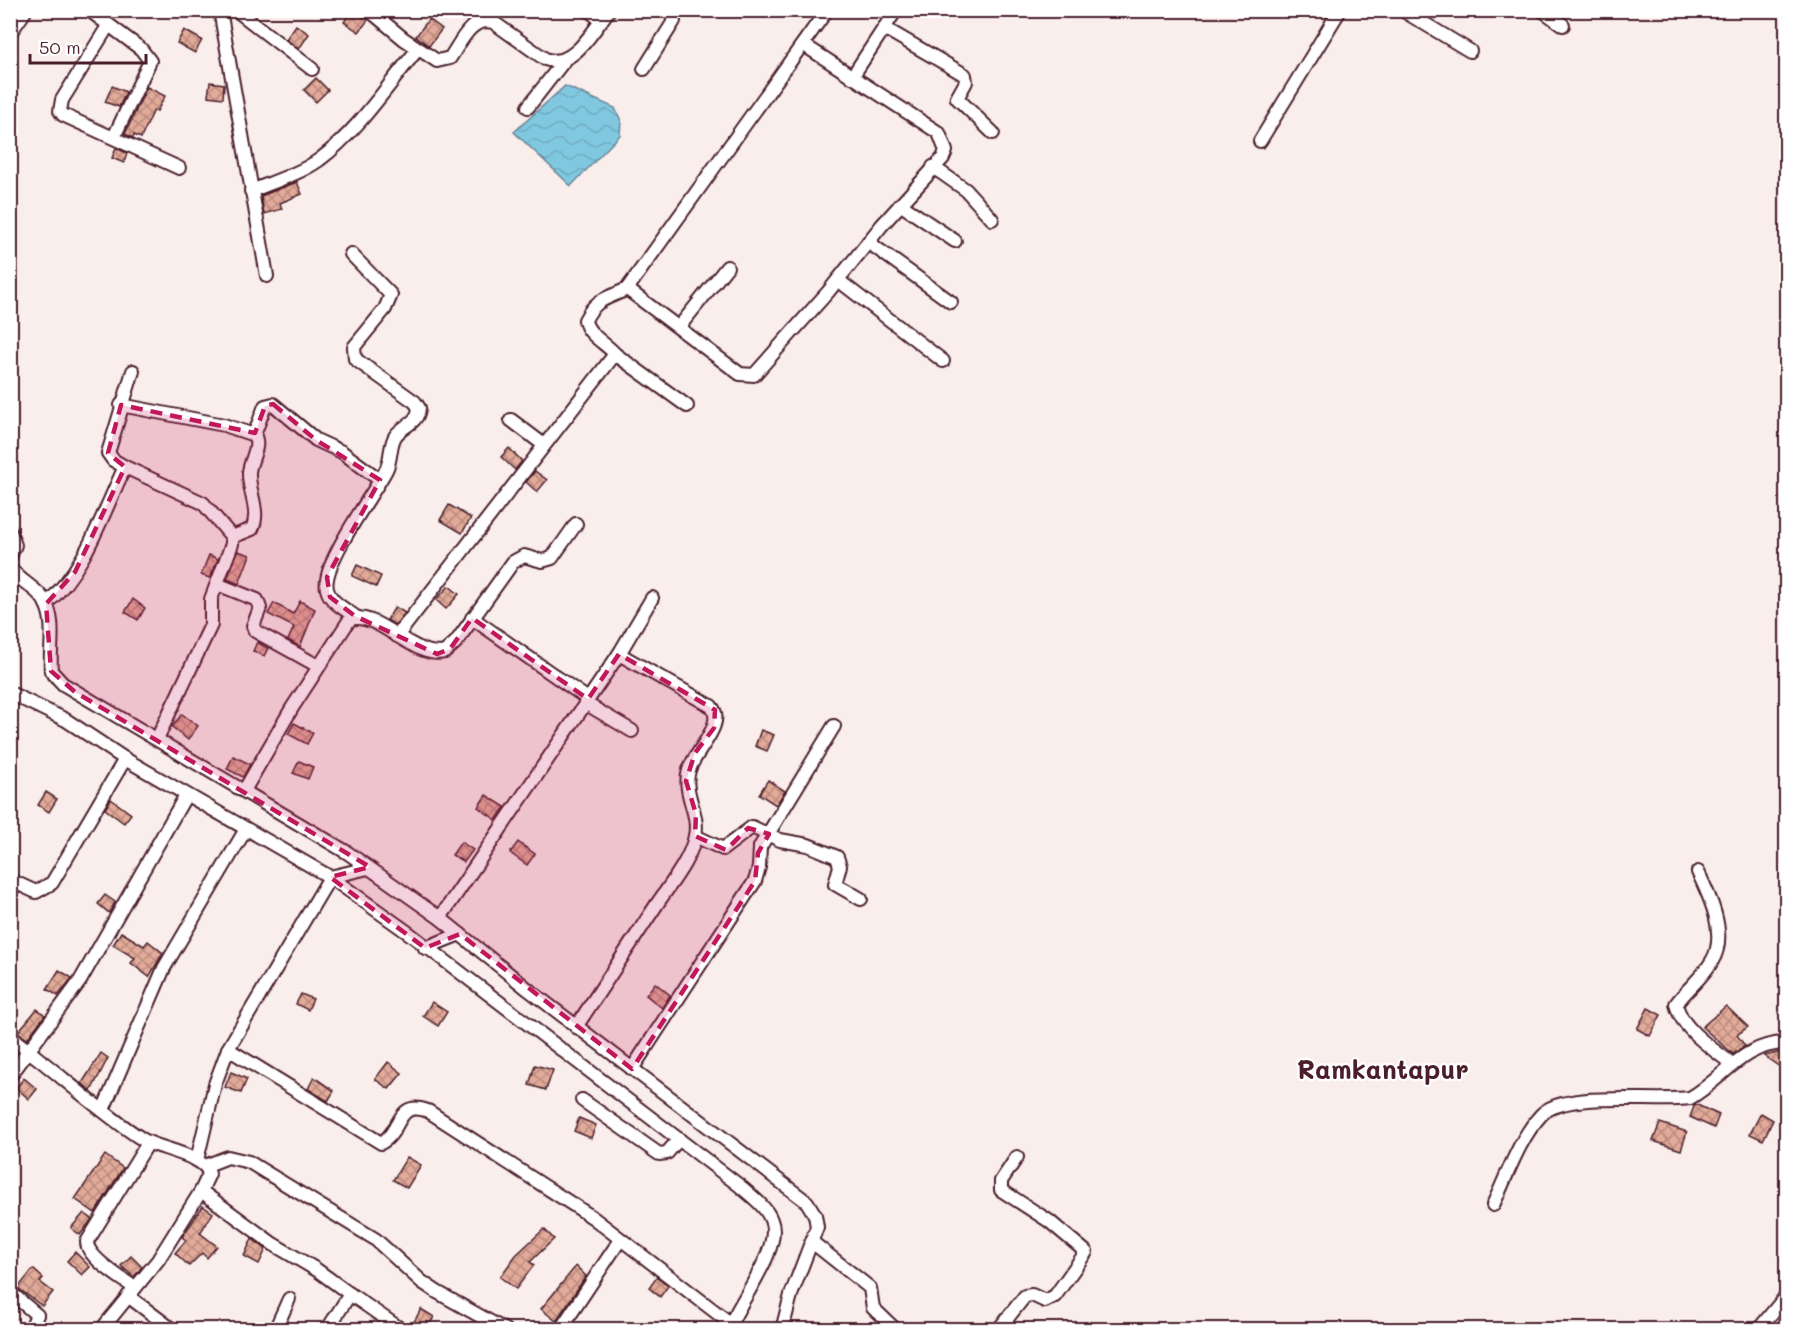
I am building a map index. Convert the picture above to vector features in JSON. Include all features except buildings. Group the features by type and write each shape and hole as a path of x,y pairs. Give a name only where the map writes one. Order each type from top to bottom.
{"street":[{"path":"10,33 26,10"},
{"path":"88,10 141,49 150,61 114,137"},
{"path":"220,10 267,276"},
{"path":"236,10 312,69"},
{"path":"369,10 437,61 450,58 471,27 486,20 493,22 545,59 563,62"},
{"path":"528,107 563,62 570,58 605,15 588,10"},
{"path":"644,69 674,21 670,10"},
{"path":"687,406 615,354 606,343 589,332 585,320 599,300 627,289 827,10"},
{"path":"852,77 896,10"},
{"path":"1402,10 1470,51"},
{"path":"1542,10 1563,25"},
{"path":"1260,141 1336,12"},
{"path":"108,26 59,107 63,115 179,168"},
{"path":"884,28 965,75 966,82 957,98 993,133"},
{"path":"627,289 740,374 754,375 838,280 946,151 939,133 804,45"},
{"path":"251,191 318,161 345,136 418,49"},
{"path":"933,167 966,190 993,219"},
{"path":"900,204 955,241"},
{"path":"868,242 951,302"},
{"path":"351,254 391,295 389,304 354,347 355,359 415,402 419,408 416,419 393,439 389,464 333,559 326,585 330,597 356,617 437,654 450,649 513,562 524,556 542,561 552,558 576,524"},
{"path":"679,327 728,267"},
{"path":"838,280 944,361"},
{"path":"397,636 615,354"},
{"path":"133,371 108,453 109,457 125,467 202,503 232,537 232,544 210,606 211,625 157,739"},
{"path":"232,537 252,529 256,521 249,477 257,443 254,435 265,406 273,404 316,440 342,452 380,480"},
{"path":"122,405 224,425 254,435"},
{"path":"511,420 544,445"},
{"path":"46,604 69,581 125,467"},
{"path":"10,532 15,545 10,557"},
{"path":"10,567 46,604 51,628 50,662 55,676 75,692 245,789 368,868 440,918 576,1027 797,1192 815,1215 817,1227 791,1295 782,1329"},
{"path":"217,585 257,600 260,608 253,626 255,631 318,666"},
{"path":"440,918 619,654 652,598"},
{"path":"245,789 318,666 350,619 356,617"},
{"path":"472,618 586,701 632,731"},
{"path":"576,1027 688,857 695,836 696,814 686,789 686,780 695,753 714,728 715,710 619,654"},
{"path":"10,693 66,720 125,759 330,877 740,1186 762,1206 771,1219 774,1229 768,1255 729,1326 592,1216 428,1111 415,1107 407,1110 388,1138 381,1143 228,1049"},
{"path":"632,1068 755,881 759,867 758,853 834,726"},
{"path":"10,880 36,892 52,883 125,759"},
{"path":"10,1076 80,981 186,795"},
{"path":"695,836 723,849 748,828 780,840 808,845 837,857 840,866 835,884 861,899"},
{"path":"103,1110 164,968 246,829"},
{"path":"101,1329 171,1241 209,1174 201,1163 215,1084 228,1049 330,877 368,868"},
{"path":"1698,872 1711,900 1717,946 1711,963 1676,1004 1678,1015 1685,1025 1732,1064"},
{"path":"425,948 460,934"},
{"path":"10,1036 148,1143 201,1163 228,1157 249,1162 375,1239 436,1292 505,1329"},
{"path":"1493,1205 1532,1126 1543,1113 1574,1100 1690,1098 1702,1091 1732,1064 1768,1043 1786,1043"},
{"path":"582,1100 659,1154 667,1153 679,1139"},
{"path":"148,1143 87,1242 95,1257 172,1329"},
{"path":"998,1329 1025,1296 1032,1295 1045,1301 1055,1296 1086,1252 1049,1221 1001,1190 1001,1181 1017,1157"},
{"path":"201,1191 273,1244 402,1329"},
{"path":"560,1329 620,1240"},
{"path":"812,1242 870,1288 873,1308 896,1329"},
{"path":"10,1292 37,1315 30,1329"},
{"path":"327,1329 350,1294"},
{"path":"1758,1329 1786,1296"},
{"path":"275,1329 289,1299"}],"highlighted area":[{"path":"273,404 316,440 380,480 327,577 330,597 355,616 437,654 450,649 472,618 588,699 619,654 715,710 714,728 695,753 686,781 696,814 695,836 726,850 748,828 769,834 758,853 755,881 632,1069 460,934 425,948 330,877 370,867 75,692 51,671 46,604 75,572 125,467 108,453 121,405 255,433 265,406"}],"water":[{"path":"565,86 615,108 621,121 620,135 571,186 514,132"}],"district":[{"name":"Ramkantapur","path":"1383,1070"}]}
